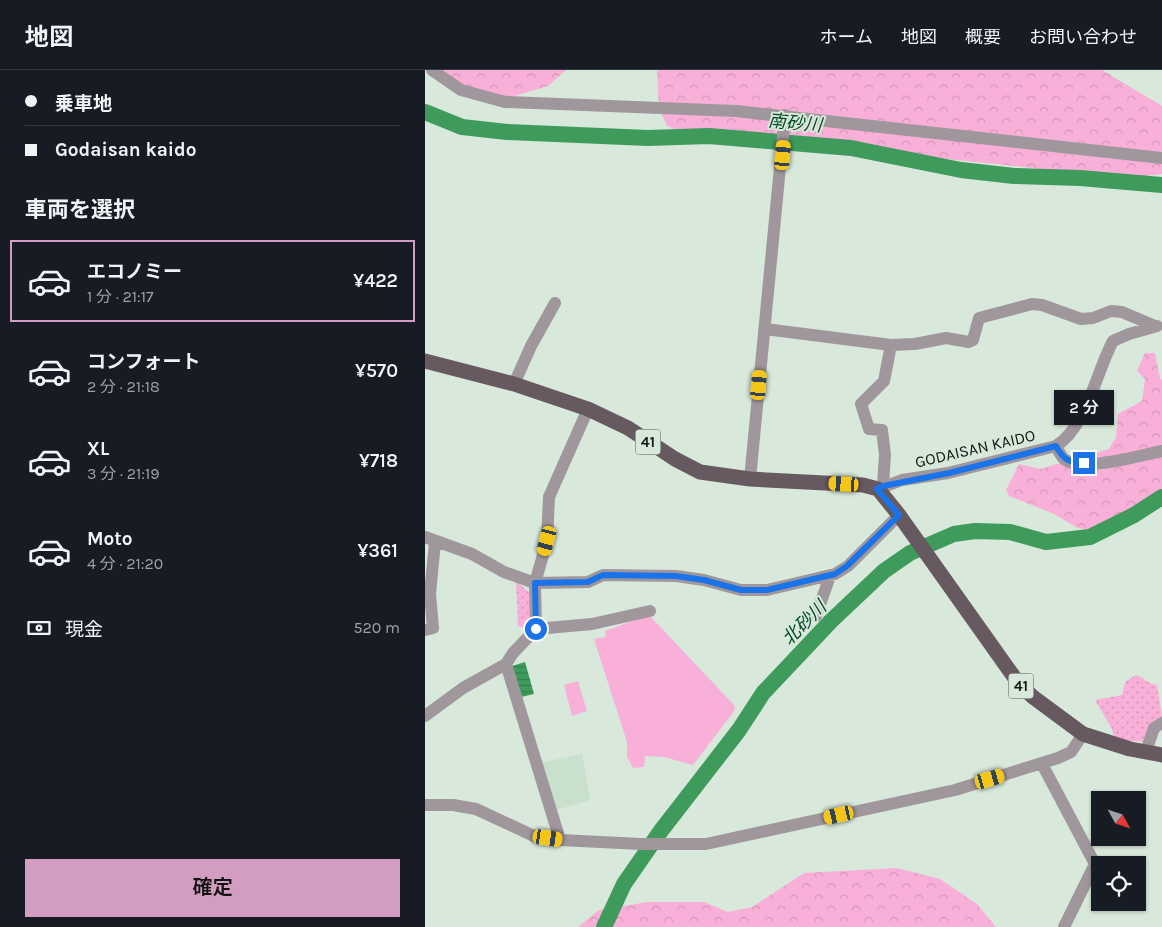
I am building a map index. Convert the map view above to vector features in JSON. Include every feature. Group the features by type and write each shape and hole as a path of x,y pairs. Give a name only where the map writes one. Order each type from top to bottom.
{"main road":[{"name":"41","path":"425,361 515,384 588,409 628,428 675,460 700,472 750,479 880,487 1019,684 1066,723 1083,734 1112,744 1162,755"}],"street":[{"path":"432,70 461,90 505,102 679,108 785,116 1162,158"},
{"path":"750,479 783,155 785,116"},
{"path":"515,384 531,346 555,303"},
{"path":"765,329 891,345 915,344 945,338 969,342 973,340 979,318 1032,304 1051,307 1081,319 1093,318 1111,311 1122,312 1159,325"},
{"path":"1056,446 1061,443 1070,431 1089,401 1113,341 1159,325"},
{"path":"880,487 885,455 882,430 869,430 861,404 883,381 891,345"},
{"path":"536,629 535,583 547,541 549,497 588,409"},
{"name":"GODAISAN KAIDO","path":"880,487 949,473 1056,446 1064,459 1074,463 1122,460 1162,450"},
{"path":"425,630 433,628 430,594 430,539 473,554 511,575 535,583 588,582 603,575 676,576 704,580 741,590 767,590 830,576 847,566 899,515"},
{"path":"816,616 830,576"},
{"path":"425,716 463,688 506,664 513,653 536,629 592,624 649,611"},
{"path":"506,664 561,840"},
{"path":"1145,751 1154,728 1162,723"},
{"path":"425,805 453,805 476,809 536,837 641,844 705,844 955,790 1041,764 1071,752 1083,734"},
{"path":"1041,764 1095,864 1064,927"}],"shaded area":[{"path":"525,662 534,694 521,697 512,666"},
{"path":"582,754 590,800 556,810 540,763"}],"green space":[{"path":"433,70 566,70 548,86 508,98 475,95"},
{"path":"657,70 1102,70 1162,106 1162,174 1128,178 680,131 667,126 659,109"},
{"path":"1145,353 1155,353 1162,380 1162,492 1142,507 1094,533 1076,527 1052,513 1009,496 1006,490 1019,464 1040,469 1109,449 1116,437 1118,414 1142,401 1145,379 1137,371"},
{"path":"516,581 531,594 534,618 527,628 518,626"},
{"path":"649,615 734,705 735,710 693,765 664,757 645,756 644,767 633,768 627,757 627,742 594,639 606,637 605,631"},
{"path":"1136,675 1157,685 1162,717 1148,742 1115,740 1112,729 1095,700 1122,695 1125,682"},
{"path":"578,681 587,711 572,716 564,685"},
{"path":"897,868 940,879 977,904 996,927 578,927 599,910 648,902 704,902 728,912 752,907 804,873"}],"waterway":[{"name":"南砂川","path":"425,112 462,127 507,132 648,138 709,136 851,148 961,170 1014,176 1080,178 1162,185"},
{"name":"北砂川","path":"604,927 624,884 660,832 739,730 763,693 831,621 884,571 910,553 954,534 975,531 1010,532 1046,542 1090,537 1134,515 1162,497"}],"route":[{"path":"536,629 535,583 588,582 593,578 603,575 619,575 676,576 704,580 741,590 767,590 792,585 835,574 847,566 899,515 877,489 883,486 903,480 949,473 1056,446 1064,459 1074,463 1084,463"}]}
